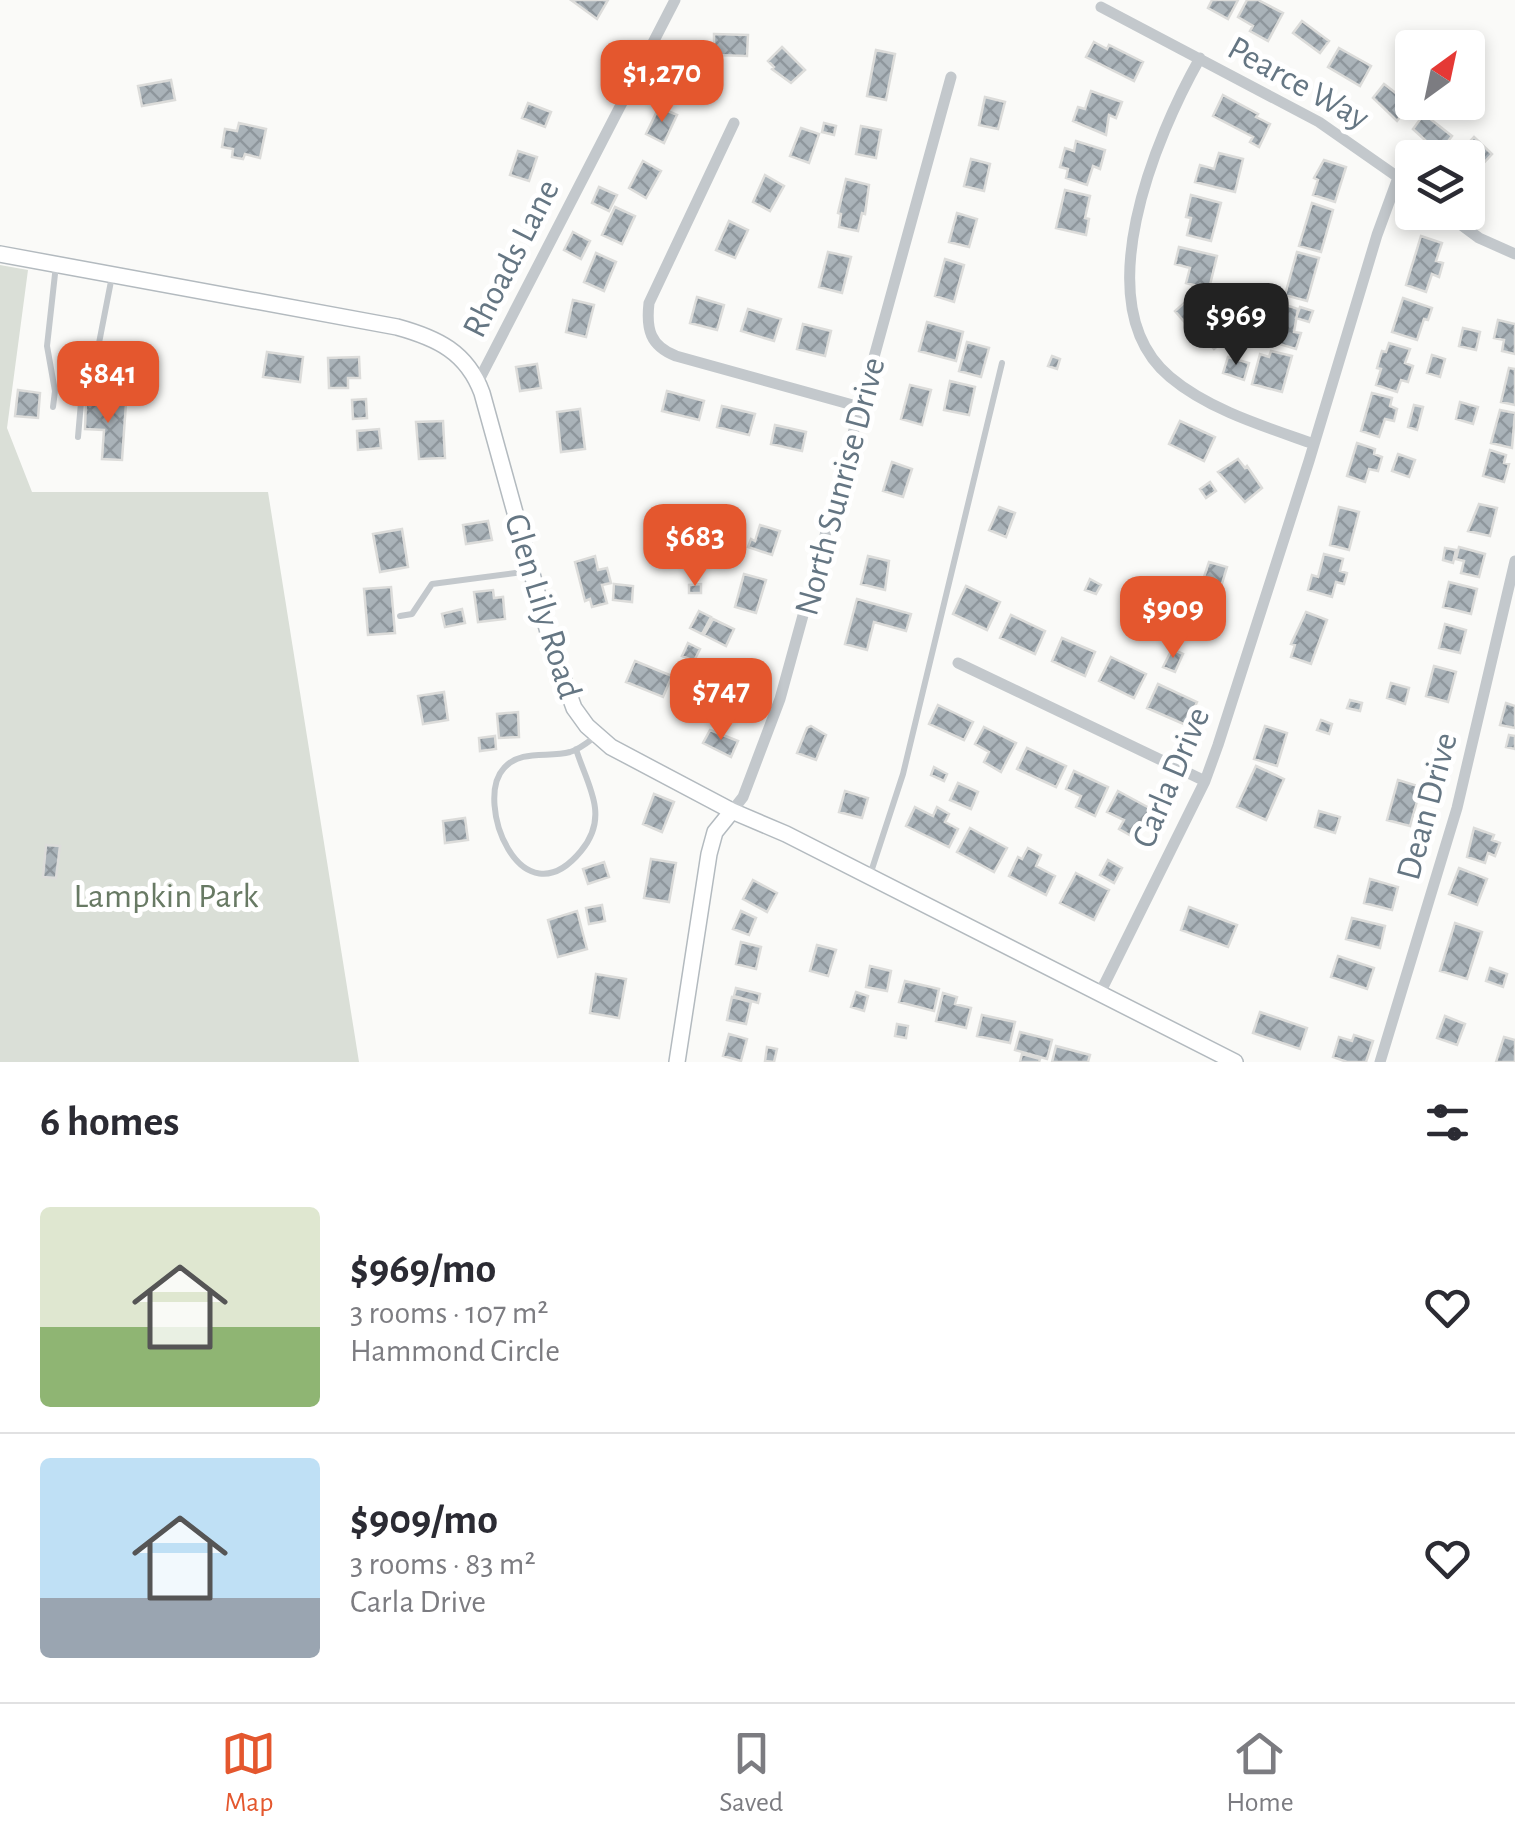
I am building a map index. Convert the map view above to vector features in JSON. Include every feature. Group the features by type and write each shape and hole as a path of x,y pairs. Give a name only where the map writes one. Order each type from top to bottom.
{"street":[{"name":"Rhoads Lane","path":"478,382 675,0"},
{"name":"Pearce Way","path":"1101,7 1332,129 1395,172"},
{"path":"1200,58 1166,124 1148,180 1130,269 1134,318 1156,363 1183,386 1213,404 1314,444"},
{"name":"North Sunrise Drive","path":"678,1062 715,832 743,798 780,700 952,77"},
{"path":"734,123 649,303 648,329 653,341 676,356 860,407"},
{"name":"Carla Drive","path":"1100,993 1205,781 1395,186"},
{"path":"1469,230 1515,254"},
{"name":"Glen Lily Road","path":"0,254 423,334 462,357 478,382 553,650 574,708 597,735 611,747 732,811 870,876 1234,1062"},
{"name":"Dean Drive","path":"1380,1062 1457,808 1515,561"},
{"path":"958,663 1205,781"}],"lane":[{"path":"53,407 55,392 46,346 56,264"},
{"path":"78,437 82,391 93,374 112,274"},
{"path":"870,876 903,774 1002,364"},
{"path":"400,616 412,614 425,590 438,582 531,571"},
{"path":"576,750 592,795 595,825 579,853 563,868 551,875 537,875 511,856 494,806 494,782 510,763 524,756 576,750 597,735"}],"green space":[{"name":"Lampkin Park","path":"0,265 28,270 7,428 32,492 268,492 359,1062 0,1062"}],"building":[{"path":"571,0 608,0 597,19"},
{"path":"1212,0 1238,0 1228,19 1208,8"},
{"path":"1247,0 1258,0 1283,13 1268,41 1250,31 1253,26 1238,17"},
{"path":"1302,21 1329,41 1320,53 1293,33"},
{"path":"714,34 748,35 747,56 714,55"},
{"path":"1094,42 1143,62 1134,81 1086,57"},
{"path":"782,47 805,70 791,83 772,69 768,61"},
{"path":"1339,48 1371,66 1360,86 1328,67"},
{"path":"876,50 895,54 886,100 867,96"},
{"path":"681,60 697,70 681,97 665,86"},
{"path":"171,80 175,100 142,106 138,86"},
{"path":"1384,84 1395,92 1395,119 1373,98"},
{"path":"1091,91 1122,102 1116,118 1109,115 1106,135 1073,121 1078,107 1085,109"},
{"path":"1223,95 1270,124 1259,147 1250,142 1253,137 1213,116"},
{"path":"985,97 1005,102 998,129 979,125"},
{"path":"528,103 551,112 545,127 522,118"},
{"path":"659,107 677,115 664,143 646,134"},
{"path":"1420,120 1432,120 1452,136 1449,140 1425,140 1413,129"},
{"path":"239,123 266,129 260,158 245,154 243,159 232,157 233,149 222,147 225,129 237,131"},
{"path":"824,123 836,126 834,135 822,132"},
{"path":"861,126 881,130 876,158 856,154"},
{"path":"801,128 819,134 809,163 790,156"},
{"path":"1076,141 1105,150 1100,169 1093,166 1087,185 1066,178 1068,169 1060,167 1065,148 1074,151"},
{"path":"518,151 537,157 529,181 510,175"},
{"path":"1219,153 1243,159 1235,192 1195,182 1200,165 1214,169"},
{"path":"971,159 990,164 984,191 964,186"},
{"path":"1324,160 1346,167 1335,202 1313,195 1318,180 1314,178"},
{"path":"643,161 661,171 646,198 629,188"},
{"path":"765,175 784,186 770,211 753,202"},
{"path":"846,179 869,185 858,231 839,227 838,213"},
{"path":"599,187 617,195 609,211 592,203"},
{"path":"1065,190 1090,196 1086,235 1056,228"},
{"path":"1191,195 1221,203 1211,241 1187,235"},
{"path":"1312,203 1333,210 1321,252 1299,246"},
{"path":"615,207 635,216 622,244 602,235"},
{"path":"957,213 977,219 969,247 949,242"},
{"path":"729,221 748,230 735,258 716,250"},
{"path":"573,232 590,241 581,259 564,250"},
{"path":"1421,236 1442,243 1436,261 1443,263 1439,277 1432,274 1426,292 1406,285"},
{"path":"1179,247 1217,256 1209,289 1186,283 1190,268 1175,264"},
{"path":"828,252 851,257 842,293 819,287"},
{"path":"1297,252 1319,258 1307,301 1285,295"},
{"path":"596,253 616,262 604,291 584,282"},
{"path":"945,259 964,265 954,302 935,296"},
{"path":"697,297 724,305 717,330 690,323"},
{"path":"1191,297 1228,337 1214,349 1204,338 1201,341 1175,311"},
{"path":"1403,298 1432,308 1417,340 1392,332"},
{"path":"573,300 594,305 586,337 566,332"},
{"path":"1277,302 1298,309 1294,332 1301,333 1296,349 1266,340 1271,324 1263,322 1268,306 1276,308"},
{"path":"1300,307 1313,311 1309,322 1296,318"},
{"path":"748,309 781,319 774,341 741,331"},
{"path":"1498,320 1515,324 1515,354 1502,351 1504,340 1494,338"},
{"path":"927,322 963,332 956,361 919,351"},
{"path":"803,324 831,331 825,356 797,349"},
{"path":"1463,328 1480,332 1476,350 1459,346"},
{"path":"967,342 989,348 981,377 959,371"},
{"path":"1389,343 1410,349 1405,363 1413,366 1408,382 1401,380 1397,392 1376,385 1382,351 1386,352"},
{"path":"1271,351 1292,356 1282,392 1252,384 1260,354 1269,357"},
{"path":"267,352 303,357 300,382 263,377"},
{"path":"1432,355 1445,359 1440,377 1427,373"},
{"path":"1052,356 1060,359 1057,369 1048,366"},
{"path":"359,357 360,378 348,378 348,388 329,388 328,358"},
{"path":"1228,357 1249,363 1244,380 1223,373"},
{"path":"537,364 541,388 520,391 516,367"},
{"path":"1509,368 1515,369 1515,405 1501,402"},
{"path":"950,381 975,387 969,415 944,410"},
{"path":"910,385 931,390 922,425 901,419"},
{"path":"18,390 40,393 38,418 15,416"},
{"path":"667,391 704,401 699,420 662,411"},
{"path":"1372,393 1392,398 1390,406 1397,409 1394,421 1385,419 1379,437 1361,431"},
{"path":"366,399 367,418 353,419 352,400"},
{"path":"86,401 126,403 122,460 102,459 104,430 85,429"},
{"path":"1460,402 1478,407 1473,424 1456,419"},
{"path":"1414,405 1423,407 1417,430 1408,427"},
{"path":"722,406 755,414 749,435 717,427"},
{"path":"580,409 585,449 561,452 557,412"},
{"path":"1500,410 1515,413 1512,448 1491,443"},
{"path":"443,421 445,458 419,459 416,422"},
{"path":"1180,421 1215,437 1204,461 1169,444"},
{"path":"775,425 806,432 802,451 771,444"},
{"path":"379,429 381,448 358,450 357,431"},
{"path":"1357,443 1375,449 1374,454 1382,457 1378,471 1369,469 1365,482 1347,476"},
{"path":"1490,450 1506,455 1504,463 1509,464 1504,482 1483,476"},
{"path":"1398,454 1415,460 1409,477 1392,471"},
{"path":"1238,459 1262,488 1245,502 1218,472"},
{"path":"892,462 912,469 903,497 883,491"},
{"path":"1210,482 1216,491 1206,498 1200,489"},
{"path":"1479,504 1497,508 1490,536 1468,531"},
{"path":"999,507 1015,513 1006,537 989,530"},
{"path":"1339,507 1359,512 1349,550 1330,545"},
{"path":"488,521 492,540 466,544 463,525"},
{"path":"688,522 710,528 705,545 684,539"},
{"path":"760,525 780,531 772,555 748,547 751,539 755,541"},
{"path":"402,529 408,567 380,572 373,534"},
{"path":"1459,547 1485,554 1479,577 1461,573 1464,561 1456,559"},
{"path":"1445,548 1456,550 1453,563 1443,560"},
{"path":"1324,554 1343,559 1340,571 1347,573 1344,584 1336,582 1332,597 1308,590 1312,575 1318,577"},
{"path":"595,556 598,570 607,568 611,583 602,585 607,603 592,607 590,599 585,601 575,562"},
{"path":"868,556 889,561 885,590 861,584"},
{"path":"1209,562 1227,567 1213,613 1187,605 1191,590 1199,592"},
{"path":"744,574 766,580 756,613 735,607"},
{"path":"1090,579 1101,585 1096,594 1085,590"},
{"path":"1449,582 1477,589 1471,614 1443,607"},
{"path":"614,584 633,586 632,602 613,600"},
{"path":"701,584 701,593 689,593 689,585"},
{"path":"966,586 1000,602 987,630 953,614"},
{"path":"391,587 395,633 368,635 364,589"},
{"path":"493,590 494,598 503,597 505,619 478,622 474,592"},
{"path":"857,599 911,614 906,631 874,622 867,650 845,644"},
{"path":"462,609 465,623 445,627 442,614"},
{"path":"699,611 711,617 702,634 690,628"},
{"path":"1306,612 1327,620 1311,664 1291,657 1295,645 1291,644"},
{"path":"1011,615 1045,631 1035,654 1000,638"},
{"path":"713,619 734,629 726,646 704,635"},
{"path":"1445,624 1466,630 1460,653 1439,648"},
{"path":"1062,638 1095,652 1085,676 1052,661"},
{"path":"688,643 700,649 694,661 682,656"},
{"path":"1172,649 1183,654 1175,672 1163,667"},
{"path":"1111,657 1146,674 1134,698 1099,681"},
{"path":"635,661 672,676 663,697 626,682"},
{"path":"1434,666 1456,672 1448,702 1426,696"},
{"path":"1391,683 1409,688 1405,704 1387,698"},
{"path":"1158,684 1197,702 1186,725 1147,708"},
{"path":"444,692 448,720 423,724 418,696"},
{"path":"1350,700 1362,703 1360,711 1347,708"},
{"path":"1506,703 1515,706 1515,728 1500,725"},
{"path":"938,705 973,722 964,740 929,724"},
{"path":"518,712 519,737 499,738 497,714"},
{"path":"1321,720 1332,724 1329,734 1317,730"},
{"path":"811,726 826,735 816,760 797,753"},
{"path":"1265,726 1287,733 1277,766 1254,759"},
{"path":"984,727 1016,743 1001,772 984,762 989,752 975,744"},
{"path":"710,730 738,741 731,757 703,743"},
{"path":"1509,735 1515,736 1515,749 1506,747"},
{"path":"495,736 496,749 480,751 479,738"},
{"path":"1027,748 1066,766 1056,787 1017,769"},
{"path":"1256,766 1284,779 1266,820 1237,807"},
{"path":"934,767 947,774 944,781 931,775"},
{"path":"1074,771 1108,787 1095,816 1076,807 1081,796 1066,789"},
{"path":"1398,780 1421,787 1410,826 1387,820"},
{"path":"958,783 978,792 971,809 950,800"},
{"path":"845,791 868,798 862,818 839,812"},
{"path":"1118,791 1151,809 1135,838 1119,829 1124,820 1107,812"},
{"path":"654,794 674,802 662,832 643,824"},
{"path":"915,807 933,816 937,807 949,814 945,822 958,829 949,847 906,826"},
{"path":"1319,811 1340,817 1335,833 1315,827"},
{"path":"465,818 468,840 445,843 443,821"},
{"path":"970,828 1007,848 994,872 957,852"},
{"path":"1474,828 1494,835 1492,840 1500,843 1495,856 1488,853 1485,863 1467,857"},
{"path":"46,845 60,846 56,878 43,877"},
{"path":"1028,848 1041,855 1036,866 1055,876 1046,895 1009,876 1018,857 1022,859"},
{"path":"651,859 676,863 669,902 644,898"},
{"path":"1108,860 1122,868 1114,883 1100,875"},
{"path":"604,862 609,877 588,884 583,869"},
{"path":"1459,868 1487,879 1477,905 1449,894"},
{"path":"1076,873 1109,890 1094,920 1060,903"},
{"path":"1370,879 1398,887 1392,910 1364,903"},
{"path":"753,880 777,893 767,912 743,899"},
{"path":"602,905 605,921 589,924 586,908"},
{"path":"1189,907 1237,925 1228,947 1181,930"},
{"path":"577,911 587,949 558,957 548,920"},
{"path":"741,911 756,918 749,935 733,929"},
{"path":"1352,918 1385,926 1380,948 1346,939"},
{"path":"1455,923 1482,932 1467,979 1440,971"},
{"path":"741,942 761,947 756,969 736,964"},
{"path":"817,945 836,950 828,976 810,971"},
{"path":"1338,956 1374,968 1367,989 1331,977"},
{"path":"870,966 891,971 887,991 866,987"},
{"path":"1490,968 1507,974 1503,987 1486,981"},
{"path":"596,974 626,979 619,1018 590,1013"},
{"path":"905,981 939,989 934,1011 899,1002"},
{"path":"736,988 760,994 758,1003 734,996"},
{"path":"856,992 868,996 864,1011 851,1007"},
{"path":"943,993 957,997 955,1004 971,1008 966,1028 936,1021"},
{"path":"732,997 751,1002 746,1024 727,1020"},
{"path":"1260,1012 1307,1028 1300,1049 1253,1033"},
{"path":"982,1015 1015,1022 1010,1043 977,1036"},
{"path":"1445,1016 1465,1024 1457,1045 1437,1038"},
{"path":"897,1024 908,1026 906,1038 895,1036"},
{"path":"1020,1032 1052,1040 1047,1059 1015,1050"},
{"path":"729,1034 747,1039 741,1061 723,1056"},
{"path":"1354,1035 1373,1041 1366,1062 1333,1057 1339,1037 1352,1041"},
{"path":"1504,1037 1515,1040 1515,1062 1496,1062"},
{"path":"1056,1046 1090,1055 1088,1062 1052,1062"},
{"path":"767,1047 777,1049 774,1062 765,1061"},
{"path":"1022,1054 1040,1059 1039,1062 1020,1062"}]}
